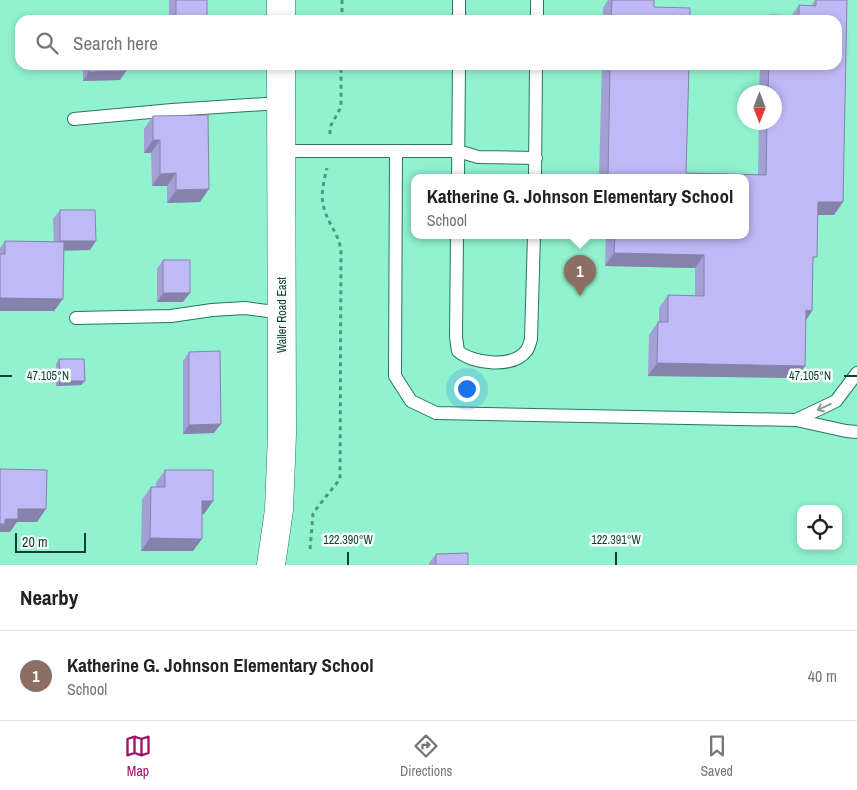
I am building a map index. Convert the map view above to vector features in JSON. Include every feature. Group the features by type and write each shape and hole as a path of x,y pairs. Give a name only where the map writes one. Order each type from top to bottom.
{"street":[{"path":"281,0 281,15"},
{"name":"Waller Road East","path":"271,565 278,510 282,434 281,70"}],"lane":[{"path":"459,0 459,15"},
{"path":"536,15 537,0"},
{"path":"458,174 459,70"},
{"path":"536,70 536,174"},
{"path":"74,119 172,110 281,104"},
{"path":"281,151 458,151 478,157 536,158"},
{"path":"396,151 395,376 411,401 436,413 796,420 857,432"},
{"path":"457,239 456,337 458,351 465,357 477,361 505,362 517,358 527,350 531,339 534,239"},
{"path":"76,318 171,316 212,310 245,308 282,313"},
{"path":"796,420 836,401 857,373"}],"path":[{"path":"342,0 342,15"},
{"path":"310,549 313,514 340,479 341,250 339,238 324,208 323,188 330,151 330,127 341,107 341,70"}],"building":[{"path":"176,0 207,0 207,15 176,15"},
{"path":"612,0 654,0 654,7 690,8 690,15 611,15"},
{"path":"816,0 847,0 843,202 818,202 817,257 813,257 812,311 806,310 805,366 657,363 658,322 668,322 668,295 704,296 704,255 614,253 615,239 749,239 749,175 766,175 767,130 782,130 782,85 768,85 769,70 842,70 842,15 799,15 799,5 816,6"},
{"path":"89,70 126,70 126,71 89,72"},
{"path":"610,70 689,70 686,173 726,174 608,174"},
{"path":"208,115 209,189 176,190 176,173 160,174 160,140 153,140 153,116"},
{"path":"60,210 95,210 96,241 60,241"},
{"path":"5,241 64,242 63,299 0,298 0,254 5,254"},
{"path":"163,260 190,260 190,293 163,293"},
{"path":"220,351 221,424 189,425 189,352"},
{"path":"59,359 84,359 85,381 60,381"},
{"path":"0,469 47,470 46,509 18,509 18,519 5,519 5,524 0,524"},
{"path":"165,470 213,470 213,501 202,501 202,539 150,538 151,487 165,487"},
{"path":"468,553 468,565 436,565 436,554"}],"place":[{"name":"Katherine G. Johnson Elementary School","path":"580,296"}]}
